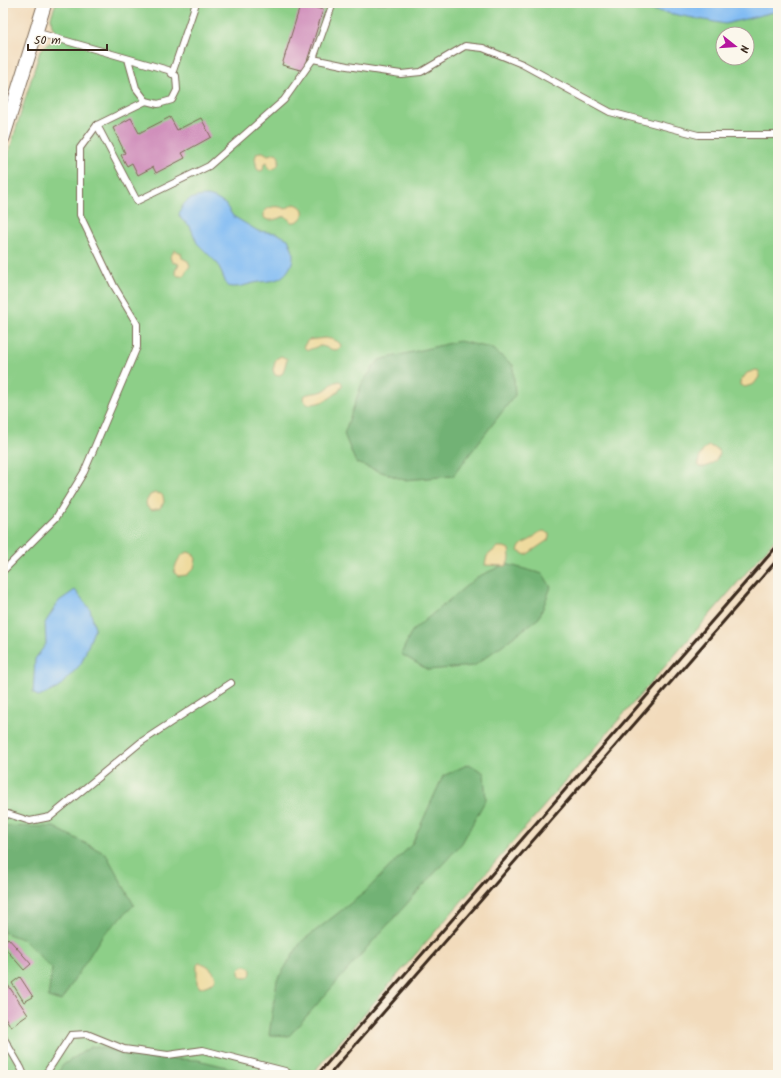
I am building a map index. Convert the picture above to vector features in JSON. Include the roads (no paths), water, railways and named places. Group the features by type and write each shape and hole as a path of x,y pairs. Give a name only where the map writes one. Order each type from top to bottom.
{"street":[{"path":"3,138 45,3"}],"lane":[{"path":"172,74 196,3"},
{"path":"98,126 137,201 208,166 284,100 313,59 333,3"},
{"path":"36,32 168,70 176,76 177,90 172,100 158,104 146,101 136,88 128,59"},
{"path":"313,59 401,74 421,72 465,46 483,48 522,64 610,112 698,135 778,135"},
{"path":"3,571 56,518 84,472 137,347 137,324 114,286 80,215 80,148 98,126 146,101"},
{"path":"3,816 8,814 30,820 50,818 141,742 232,683"},
{"path":"45,1075 71,1035 87,1034 124,1049 168,1055 203,1050 285,1070 291,1075"},
{"path":"3,1037 24,1075"}],"water":[{"path":"635,3 778,3 778,11 725,24 641,8"},
{"path":"208,196 225,204 233,216 258,231 276,233 288,239 293,258 289,269 284,275 272,281 257,282 237,287 227,286 218,264 197,243 190,226 182,220 179,215 180,210 189,200"},
{"path":"75,590 90,609 95,628 81,664 58,688 39,697 33,693 35,659 46,644 45,623 59,601"}],"railway":[{"path":"317,1075 778,545"},
{"path":"329,1075 778,559"}]}
